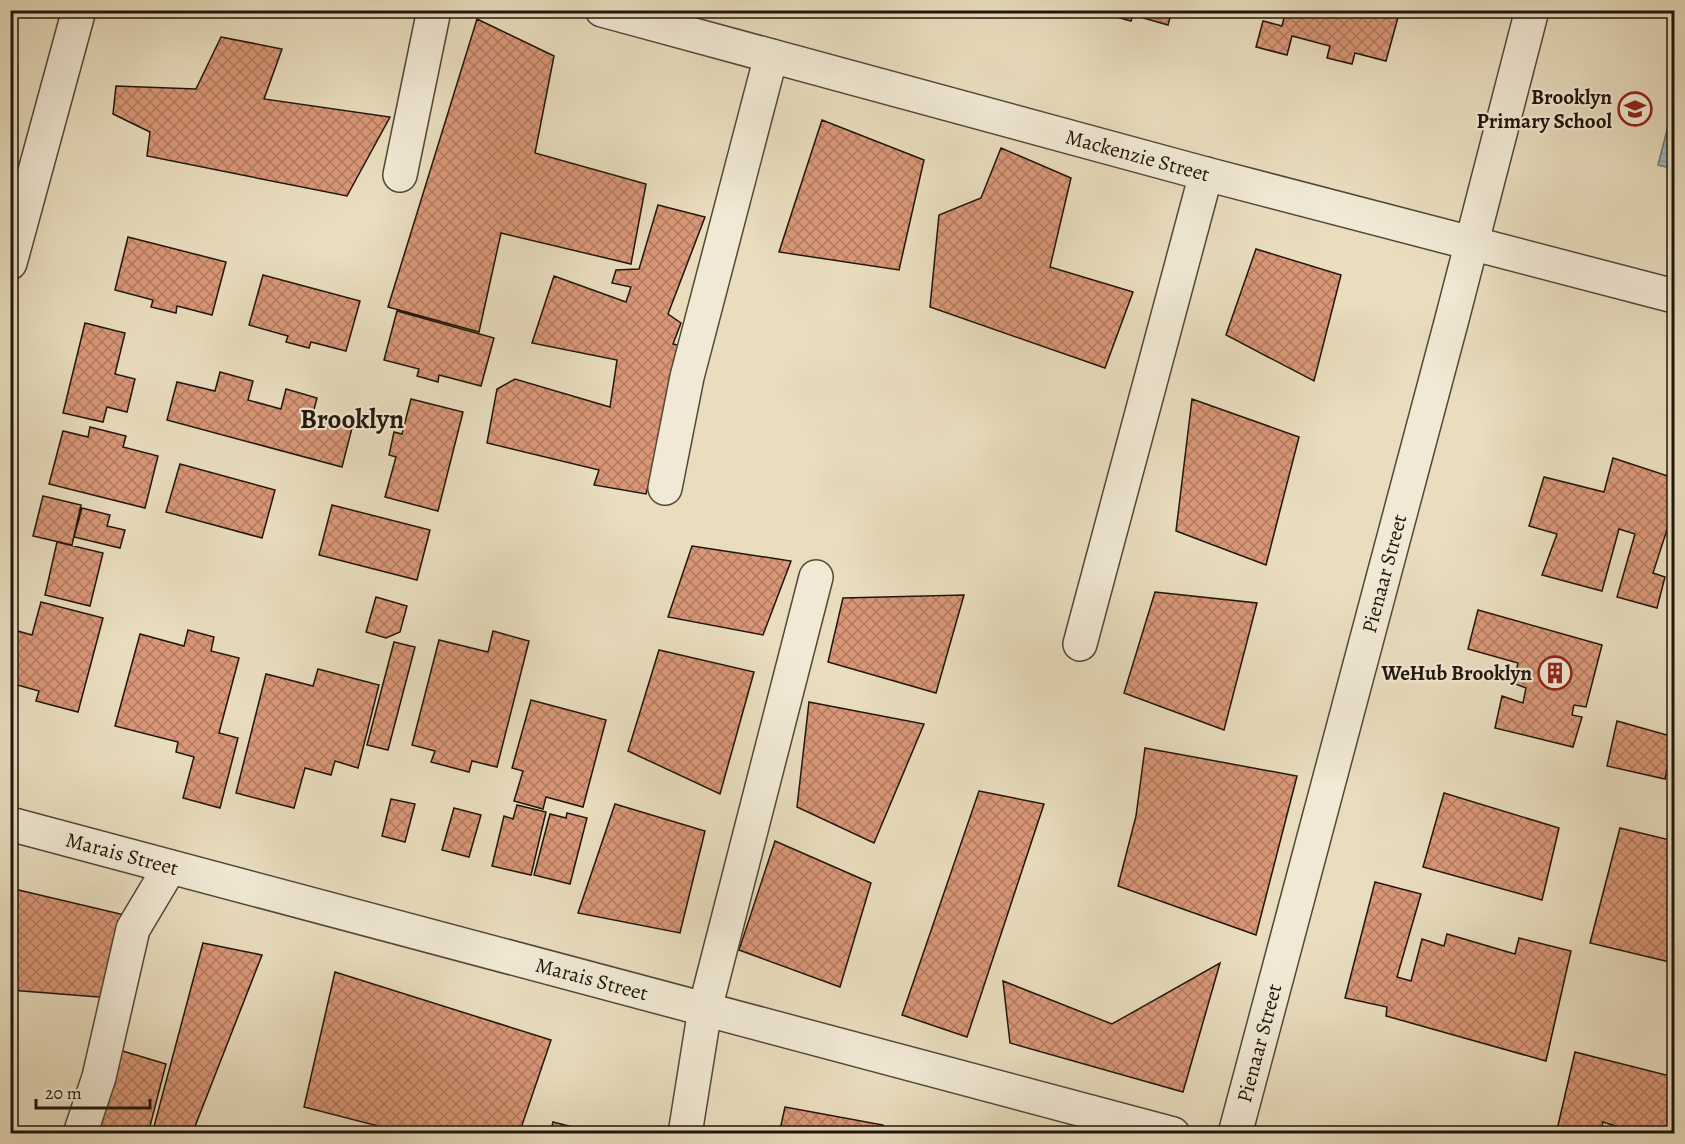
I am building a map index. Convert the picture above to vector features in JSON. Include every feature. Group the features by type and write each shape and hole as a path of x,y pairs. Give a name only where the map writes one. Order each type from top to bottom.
{"street":[{"path":"10,263 79,10"},
{"path":"400,175 434,10"},
{"name":"Mackenzie Street","path":"602,10 1206,174 1674,296"},
{"name":"Pienaar Street","path":"1234,1134 1532,10"},
{"path":"664,488 687,377 771,56"},
{"path":"1080,644 1206,174"},
{"path":"685,1134 705,1009 816,577"},
{"name":"Marais Street","path":"10,824 1173,1134"},
{"path":"80,1134 99,1077 133,929 170,867"}],"water":[{"path":"1674,103 1674,169 1658,165"}],"building":[{"path":"1091,10 1172,10 1168,25 1133,15 1131,21"},
{"path":"1286,10 1400,10 1386,61 1355,53 1352,64 1327,58 1330,46 1292,36 1287,55 1256,47 1263,21 1282,26"},
{"path":"477,19 554,56 535,153 646,184 631,264 501,233 479,332 388,307"},
{"path":"221,37 282,49 264,99 390,117 347,196 147,156 150,132 113,114 116,86 196,89"},
{"path":"822,120 924,160 899,270 779,252"},
{"path":"1001,148 1071,178 1050,267 1133,292 1105,368 930,307 939,215 981,198"},
{"path":"658,205 705,217 668,314 681,323 673,344 686,347 646,494 594,485 599,470 487,443 497,389 515,379 610,407 617,360 532,343 554,276 626,302 631,287 612,283 616,270 639,269"},
{"path":"128,237 226,262 212,315 177,306 176,313 151,307 153,300 115,290"},
{"path":"1256,249 1341,275 1314,381 1226,335"},
{"path":"263,275 360,301 346,351 311,342 309,348 286,342 288,336 249,325"},
{"path":"397,311 494,338 481,386 439,375 438,382 417,376 419,369 384,360"},
{"path":"85,323 125,333 115,374 135,379 127,412 107,407 103,422 63,413"},
{"path":"220,372 253,381 248,400 281,409 286,389 317,398 312,417 352,428 342,467 167,420 177,382 215,391"},
{"path":"411,399 463,412 438,511 385,497 396,457 389,455 394,432 402,434"},
{"path":"1192,399 1299,437 1266,565 1176,531"},
{"path":"90,427 126,436 123,447 158,456 145,508 49,484 63,431 88,437"},
{"path":"1613,458 1674,478 1674,508 1653,573 1665,577 1657,608 1617,597 1635,534 1619,529 1602,591 1542,575 1557,534 1529,526 1544,477 1604,492"},
{"path":"180,464 275,490 262,538 166,512"},
{"path":"43,496 81,505 72,545 33,536"},
{"path":"332,505 430,530 417,580 319,555"},
{"path":"82,508 110,515 107,526 125,530 120,548 74,537"},
{"path":"57,542 103,553 90,606 45,595"},
{"path":"692,546 791,561 763,635 668,617"},
{"path":"1155,592 1257,603 1224,730 1124,693"},
{"path":"964,595 936,693 828,662 843,598"},
{"path":"376,597 407,606 400,632 386,638 366,632"},
{"path":"41,602 103,618 78,712 36,701 39,691 10,683 10,641 14,630 32,635"},
{"name":"WeHub Brooklyn","path":"1478,610 1602,645 1586,707 1574,705 1572,715 1582,717 1573,747 1495,728 1502,696 1523,703 1526,688 1513,683 1518,663 1468,649"},
{"path":"188,630 214,637 211,651 239,658 219,733 238,738 220,808 183,798 194,757 176,752 178,742 115,726 140,634 184,646"},
{"path":"493,631 529,641 497,767 472,761 469,772 431,762 435,751 412,745 439,640 488,652"},
{"path":"394,642 415,647 388,750 367,745"},
{"path":"659,650 754,672 720,794 628,751"},
{"path":"318,669 379,685 358,768 335,761 331,775 305,768 294,808 236,793 266,674 313,686"},
{"path":"531,700 606,720 583,807 546,797 543,809 514,801 523,771 512,768"},
{"path":"809,702 924,724 874,843 797,807"},
{"path":"1617,721 1674,737 1665,779 1607,766"},
{"path":"1145,748 1297,776 1256,935 1118,886 1136,816"},
{"path":"979,791 1044,804 967,1037 902,1015"},
{"path":"1444,793 1559,828 1542,900 1423,867"},
{"path":"391,799 415,804 405,842 382,836"},
{"path":"615,804 705,831 680,933 578,913"},
{"path":"517,805 546,812 531,875 492,866 504,816 513,819"},
{"path":"454,808 481,815 469,857 442,850"},
{"path":"567,813 587,818 570,884 534,875 550,814 566,818"},
{"path":"1620,828 1674,841 1674,963 1590,943"},
{"path":"775,841 871,883 840,987 739,950"},
{"path":"1375,882 1421,894 1397,977 1411,981 1422,939 1444,946 1447,934 1515,954 1519,938 1571,951 1546,1061 1386,1016 1387,1007 1345,998"},
{"path":"10,888 129,916 111,998 10,990"},
{"path":"203,943 262,955 192,1134 152,1134"},
{"path":"1220,963 1183,1092 1010,1043 1003,981 1112,1024"},
{"path":"335,972 551,1040 519,1134 409,1134 304,1107"},
{"path":"116,1049 166,1064 148,1134 95,1134"},
{"path":"1575,1052 1674,1077 1668,1112 1674,1114 1674,1134 1641,1134 1603,1122 1600,1134 1556,1134"},
{"path":"785,1107 883,1125 881,1134 779,1134"},
{"path":"553,1122 601,1134 550,1134"}],"place":[{"name":"Brooklyn Primary School","path":"1635,109"},
{"name":"WeHub Brooklyn","path":"1555,673"}],"district":[{"name":"Brooklyn","path":"352,419"}]}
